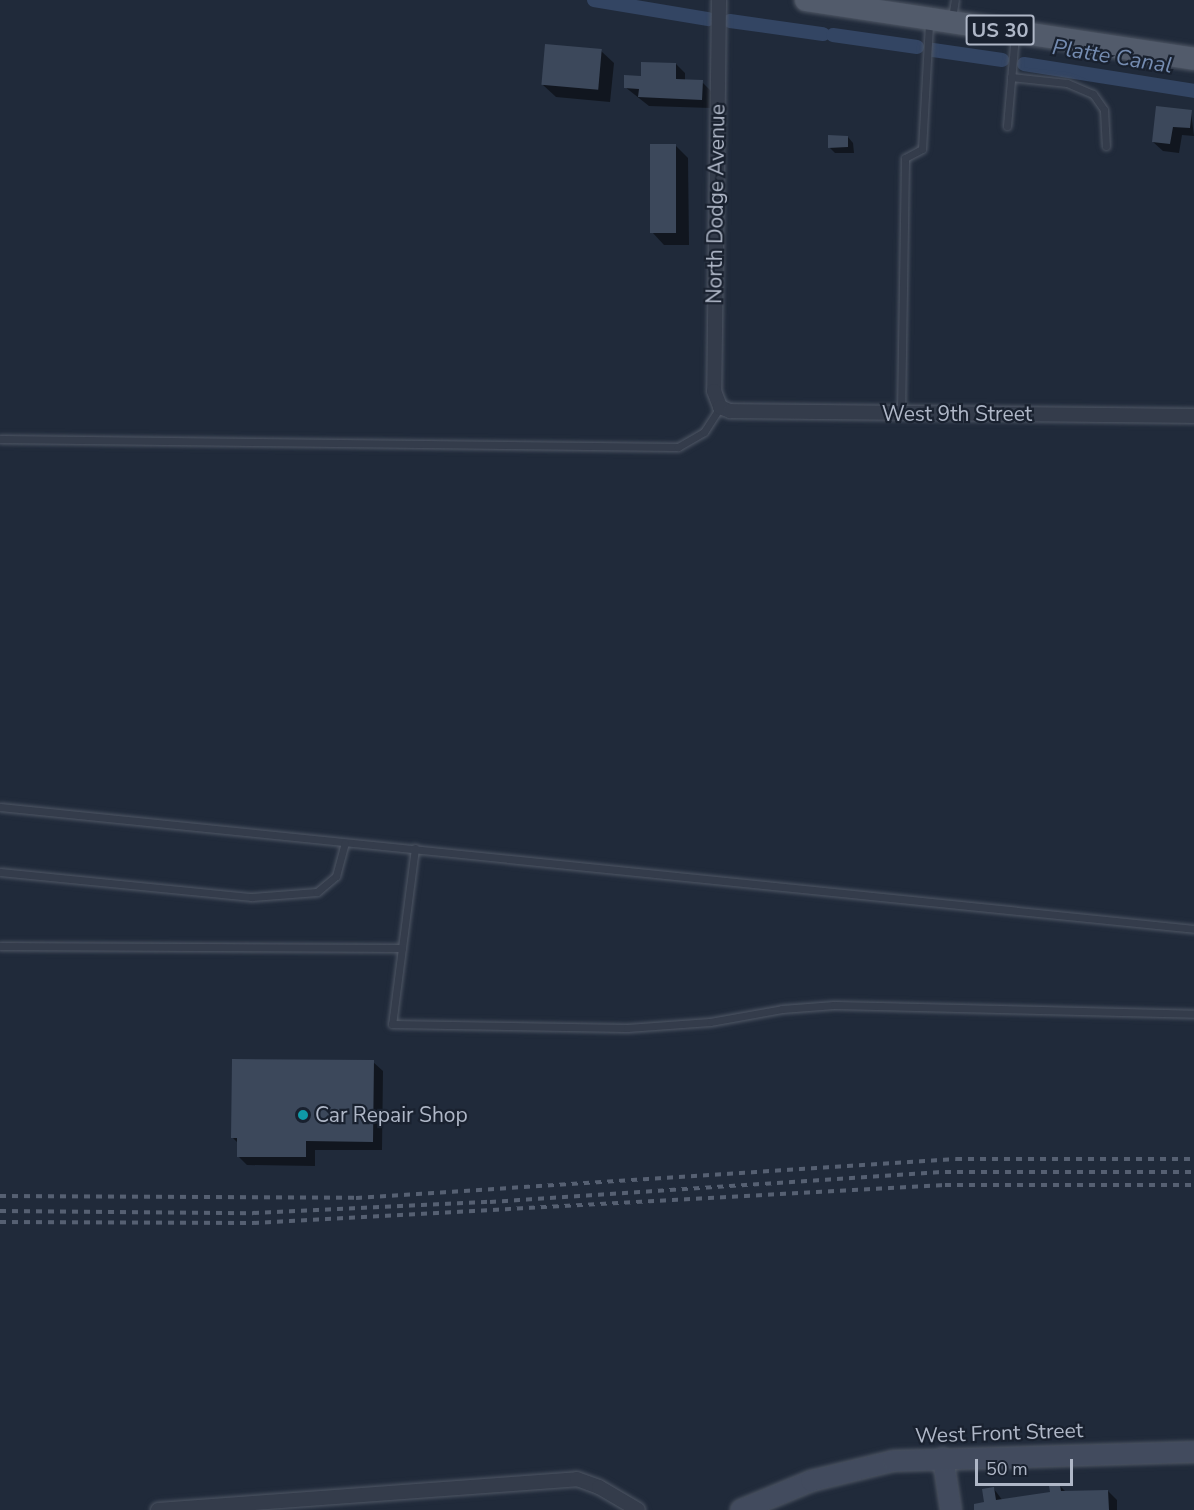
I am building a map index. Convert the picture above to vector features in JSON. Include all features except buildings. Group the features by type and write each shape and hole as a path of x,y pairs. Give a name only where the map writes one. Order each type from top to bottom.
{"main road":[{"name":"US 30","path":"806,0 1194,59"}],"street":[{"name":"North Dodge Avenue","path":"719,0 714,391 720,407"},
{"name":"West 9th Street","path":"720,407 730,411 1194,416"},
{"name":"West Front Street","path":"741,1510 831,1474 893,1461 1194,1452"},
{"path":"943,1458 951,1510"},
{"path":"158,1510 576,1479 599,1487 639,1510"}],"lane":[{"path":"901,414 905,158 922,149 941,21 955,0"},
{"path":"1007,126 1016,32"},
{"path":"1011,76 1067,83 1093,94 1104,110 1106,146"},
{"path":"0,439 678,447 704,432 720,407"},
{"path":"0,807 1194,928"},
{"path":"0,872 252,897 317,892 336,876 345,843"},
{"path":"415,848 392,1024 627,1028 710,1022 782,1009 834,1005 1194,1014"},
{"path":"0,946 402,948"}],"waterway":[{"name":"Platte Canal","path":"594,0 708,19"},
{"path":"730,21 823,34"},
{"path":"833,35 917,47"},
{"path":"933,50 1002,60"},
{"name":"Platte Canal","path":"1024,64 1194,91"}],"railway":[{"path":"0,1196 356,1198 956,1159 1194,1159"},
{"path":"0,1211 253,1213 490,1202 945,1172 1194,1172"},
{"path":"0,1222 253,1223 945,1185 1194,1185"}],"place":[{"name":"Car Repair Shop","path":"303,1115"}]}
